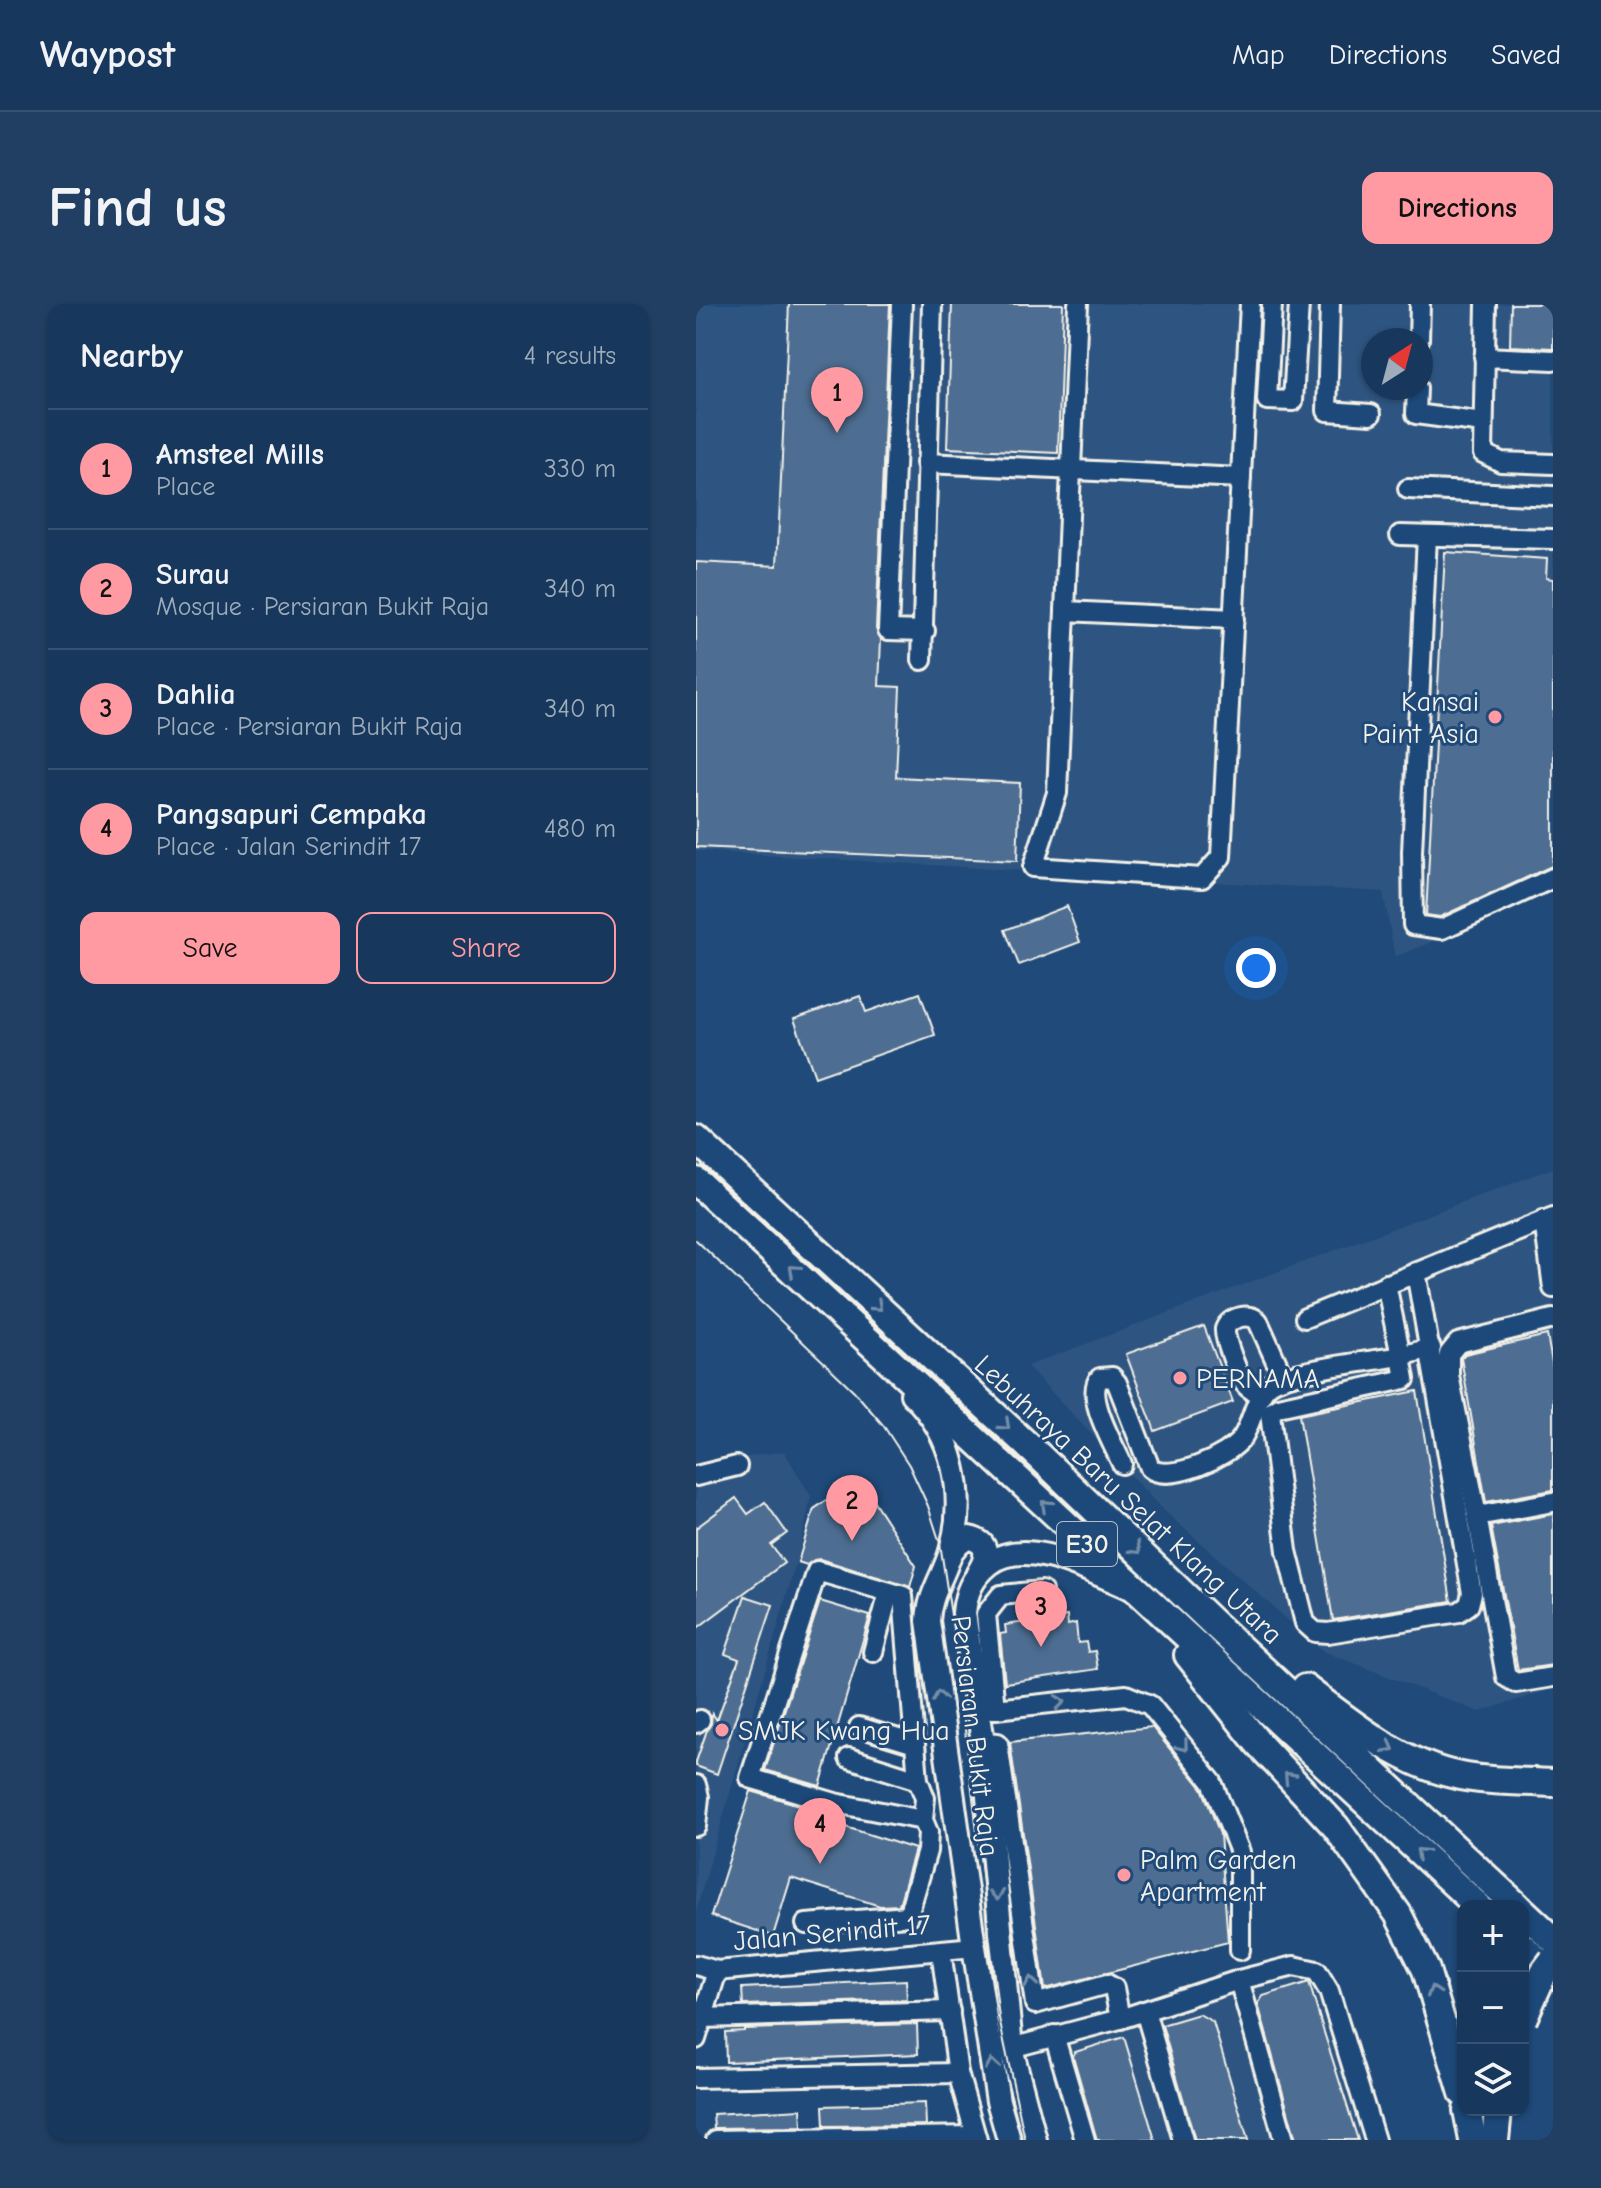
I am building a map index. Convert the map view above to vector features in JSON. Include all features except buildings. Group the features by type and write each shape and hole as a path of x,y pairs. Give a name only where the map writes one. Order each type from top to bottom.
{"highway":[{"name":"Lebuhraya Baru Selat Klang Utara","path":"696,1139 1039,1456 1511,1900"},
{"name":"E30","path":"696,1181 1472,1900"},
{"name":"E30","path":"1136,1590 1258,1743 1336,1827 1398,1914 1426,1970 1457,2073"},
{"path":"1211,1621 1252,1647 1362,1732 1415,1761 1460,1776 1553,1783"},
{"path":"1529,1917 1553,1939"},
{"path":"1529,1953 1553,1975"},
{"path":"1529,2006 1553,1960"},
{"path":"1468,2116 1473,2140"},
{"path":"1495,2140 1497,2116"}],"main road":[{"name":"Persiaran Bukit Raja","path":"820,1293 872,1357 920,1402 942,1431 950,1451 958,1511 951,1552 933,1591 928,1621 998,2101 1009,2140"},
{"path":"951,1552 960,1541 969,1538 982,1544 986,1559 977,1574"},
{"name":"Persiaran Bukit Raja","path":"1035,2140 1011,2048 983,1742 986,1709 964,1613 970,1586 977,1574 997,1557 1010,1553 1048,1555 1136,1590"}],"street":[{"path":"902,304 888,630 925,631"},
{"path":"922,660 932,304"},
{"path":"1078,304 1057,793 1033,867 1202,878 1221,857 1250,304"},
{"path":"1272,304 1267,400 1293,401 1299,304"},
{"path":"1330,304 1327,411 1371,414"},
{"path":"1419,328 1420,304"},
{"path":"1486,304 1483,453 1501,462 1553,464"},
{"path":"1484,357 1553,360"},
{"path":"1417,400 1416,414 1483,423"},
{"path":"926,463 1241,478"},
{"path":"1408,489 1553,496"},
{"path":"1400,535 1553,539"},
{"path":"1427,536 1412,852 1413,925 1442,929 1553,878"},
{"path":"1065,611 1234,619"},
{"path":"1305,1318 1549,1218 1553,1288"},
{"path":"1416,1272 1431,1348 1472,1593 1469,1605 1459,1612 1328,1633 1315,1632 1305,1623 1287,1551 1270,1413 1278,1407 1434,1372"},
{"path":"1386,1284 1405,1379"},
{"path":"1261,1395 1247,1387 1242,1379 1226,1338 1228,1324 1248,1315 1254,1316 1283,1377"},
{"path":"1553,1319 1458,1343 1449,1354 1449,1375 1506,1677 1516,1683 1553,1677"},
{"path":"1122,1464 1094,1399 1095,1383 1100,1378 1112,1377 1117,1383 1150,1468 1164,1475 1180,1472 1223,1454 1240,1442 1267,1385 1283,1377 1431,1348"},
{"path":"696,1476 737,1466"},
{"path":"1477,1516 1553,1502"},
{"path":"806,1924 908,1916 927,1851 928,1832 923,1820 925,1798 918,1780 903,1596 817,1571 750,1778 835,1803 923,1820"},
{"path":"1042,1591 1001,1595 986,1614 986,1709 1126,1695 1150,1705 1212,1782 1240,1852 1240,1950"},
{"path":"873,1652 889,1592"},
{"path":"859,1727 915,1744"},
{"path":"983,1742 998,1743 1035,2004 1107,1984 1114,1988 1120,2019"},
{"path":"849,1758 918,1780"},
{"path":"696,1785 699,1797 696,1826"},
{"path":"925,1798 953,1798"},
{"name":"Jalan Serindit 17","path":"696,1965 717,1971 974,1947"},
{"path":"716,2140 976,2138 958,2073 941,1951"},
{"path":"1011,2048 1120,2019 1239,1980 1294,1966 1317,1971 1329,1991 1375,2140"},
{"path":"696,2039 717,1971"},
{"path":"1239,1980 1284,2140"},
{"path":"702,2018 950,2011"},
{"path":"1145,2011 1183,2140"},
{"path":"1054,2035 1085,2140"},
{"path":"696,2078 958,2073"}],"shaded area":[{"path":"696,304 1553,304 1553,892 1395,957 1383,892 696,851"},
{"path":"1553,1168 1553,1689 1479,1712 1323,1651 1161,1508 1027,1366"},
{"name":"SMJK Kwang Hua","path":"784,1451 811,1496 800,1549 696,1911 696,1465"},
{"path":"1302,1972 1314,1975 1365,2140 1091,2140 1062,2040"}],"tram line":[{"path":"696,1240 854,1391 883,1425 909,1465 928,1506 940,1543 953,1628 999,2018 1025,2140"}],"place":[{"name":"Amsteel Mills","path":"837,433"},
{"name":"Kansai Paint Asia","path":"1495,717"},
{"name":"PERNAMA","path":"1180,1378"},
{"name":"Surau","path":"852,1541"},
{"name":"Dahlia","path":"1041,1647"},
{"name":"SMJK Kwang Hua","path":"722,1730"},
{"name":"Pangsapuri Cempaka","path":"820,1864"},
{"name":"Palm Garden Apartment","path":"1124,1875"}]}
